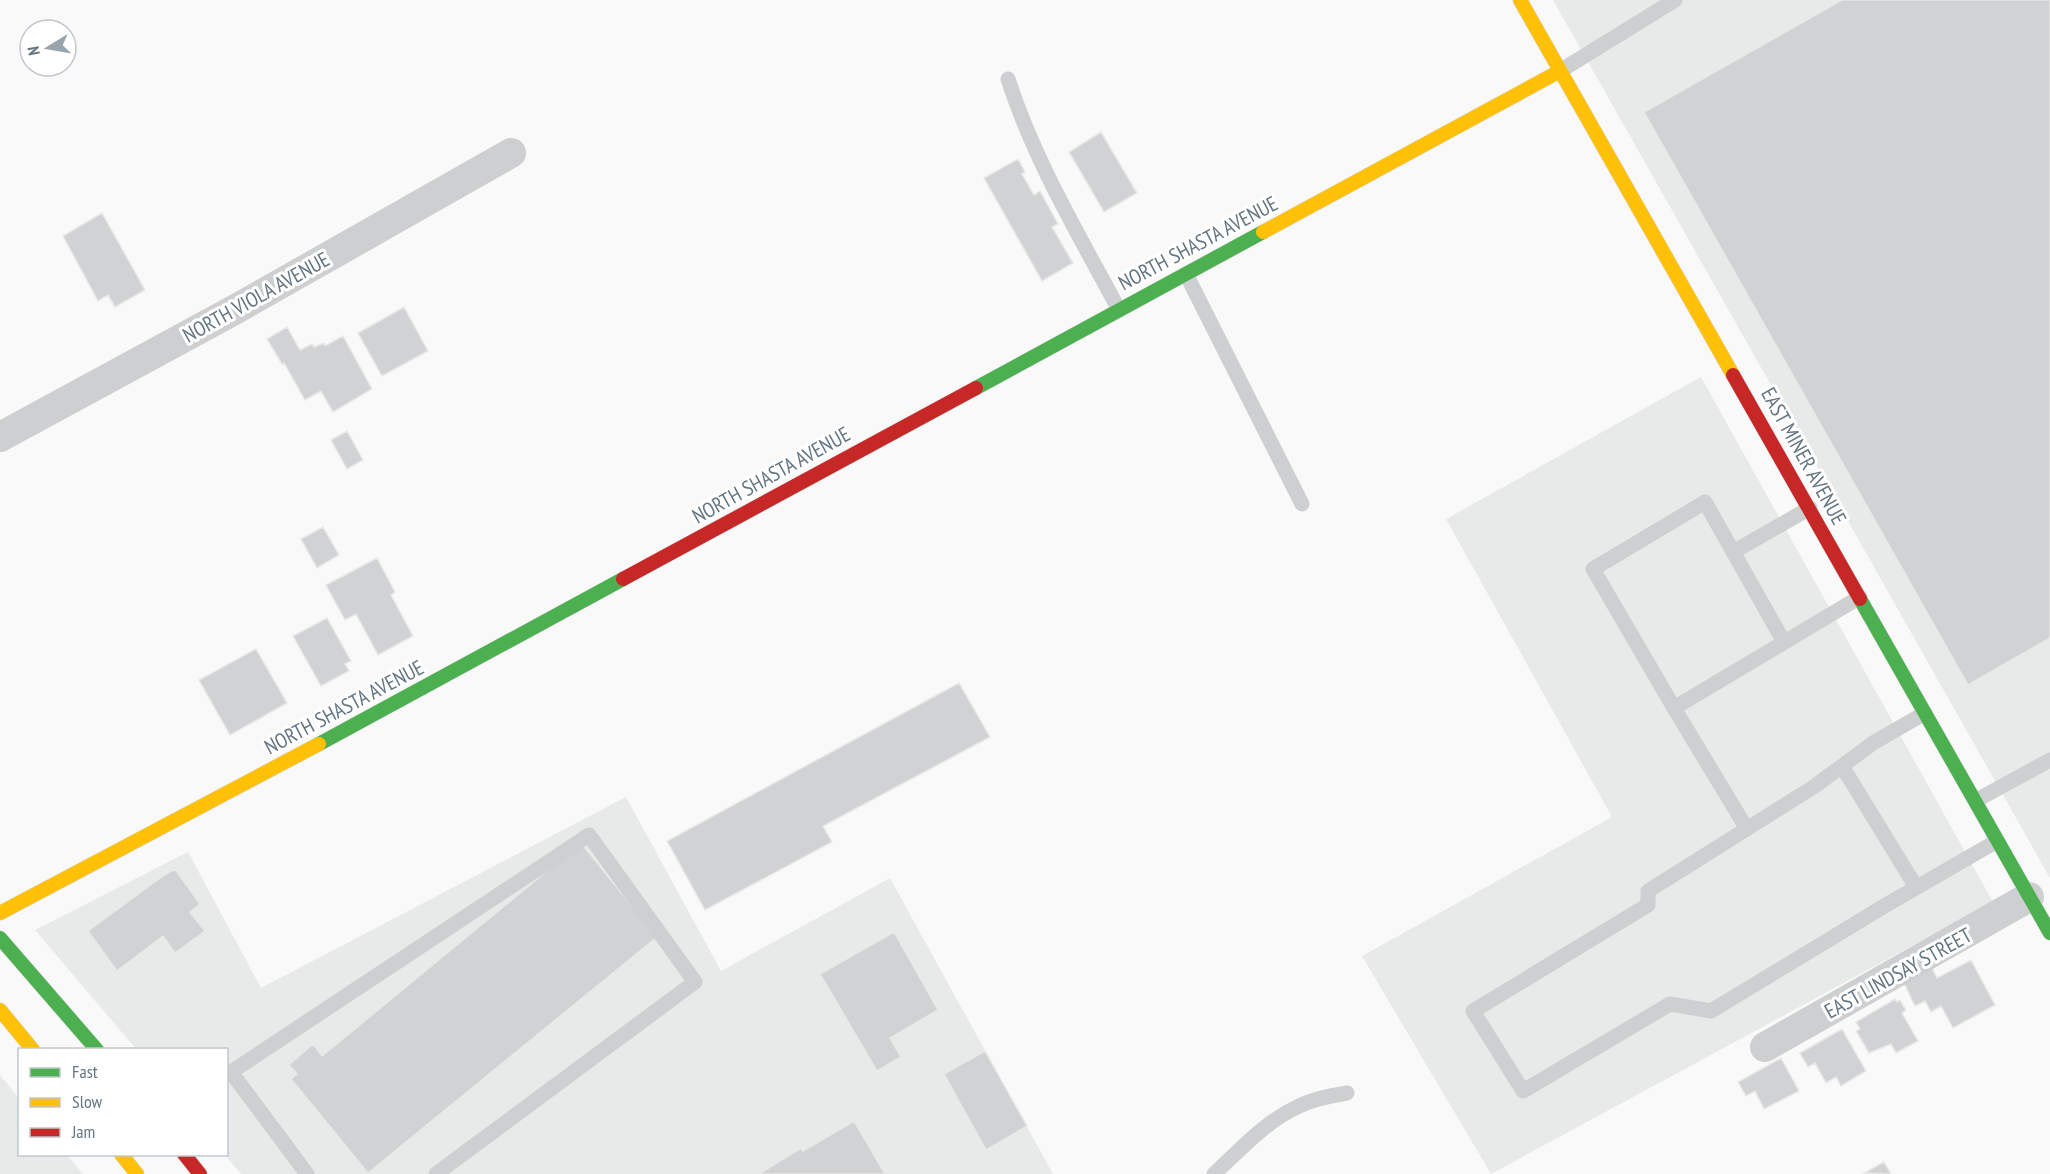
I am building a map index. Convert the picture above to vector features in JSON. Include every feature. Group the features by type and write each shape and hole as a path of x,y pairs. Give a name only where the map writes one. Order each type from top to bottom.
{"street":[{"name":"EAST MINER AVENUE","path":"1521,0 2050,933"},
{"name":"NORTH SHASTA AVENUE","path":"0,913 279,766 1560,71"},
{"name":"NORTH VIOLA AVENUE","path":"0,437 236,309 510,153"},
{"name":"EAST LINDSAY STREET","path":"1765,1047 2029,897"},
{"path":"0,938 95,1048"},
{"path":"0,1010 31,1048"},
{"path":"122,1156 137,1174"},
{"path":"185,1156 200,1174"}],"lane":[{"path":"1560,71 1675,0"},
{"path":"1008,79 1018,110 1045,170 1119,310"},
{"path":"1186,274 1302,504"},
{"path":"1747,829 1593,569 1705,502 1784,642"},
{"path":"1733,552 1810,508"},
{"path":"1674,708 1860,597"},
{"path":"1925,713 1873,743 1815,786 1648,891 1648,905 1473,1011 1522,1091 1670,1004 1711,1011 1916,887 1997,841"},
{"path":"1975,801 2050,760"},
{"path":"1842,766 1916,887"},
{"path":"308,1174 231,1072 589,835 695,982 436,1174"},
{"path":"1214,1174 1271,1122 1298,1107 1321,1098 1347,1093"}],"shaded area":[{"path":"1553,0 2050,0 2050,878"},
{"path":"1701,377 1993,902 1491,1174 1362,956 1612,817 1446,519"},
{"path":"626,797 721,971 890,878 1053,1174 241,1174 226,1156 228,1156 228,1048 135,1048 35,930 188,852 261,988"},
{"path":"0,1075 18,1097 18,1156 68,1156 83,1174 0,1174"}],"building":[{"path":"1842,0 2050,0 2050,638 1968,685 1644,112"},
{"path":"1101,132 1137,193 1104,212 1069,152"},
{"path":"1018,159 1025,172 1022,174 1034,195 1040,191 1058,224 1052,227 1073,263 1042,281 984,178"},
{"path":"102,213 145,290 115,307 108,295 98,301 63,236"},
{"path":"404,307 428,351 382,376 358,333"},
{"path":"287,327 300,350 312,344 314,347 324,343 325,346 343,336 372,389 333,412 321,391 305,400 267,339"},
{"path":"347,431 363,460 347,469 331,440"},
{"path":"323,527 339,555 317,568 301,539"},
{"path":"377,558 395,592 391,595 413,636 378,655 356,614 345,620 326,585"},
{"path":"327,618 351,661 345,664 349,671 321,686 293,636"},
{"path":"256,649 287,703 230,735 199,680"},
{"path":"959,683 990,737 823,826 832,842 705,910 667,841"},
{"path":"581,843 657,937 368,1173 291,1079 297,1074 289,1065 313,1044 322,1056"},
{"path":"175,869 200,904 190,912 205,931 175,953 163,936 117,971 88,931"},
{"path":"894,932 938,1010 890,1038 901,1057 877,1071 820,974"},
{"path":"1971,960 1995,1005 1953,1028 1941,1006 1931,1012 1925,1001 1915,1006 1904,983 1932,968 1937,978"},
{"path":"1895,999 1897,1002 1900,1000 1906,1010 1902,1013 1918,1041 1896,1053 1891,1044 1869,1053 1856,1031 1860,1029 1856,1022"},
{"path":"1842,1029 1866,1071 1841,1086 1836,1077 1826,1083 1815,1063 1808,1067 1800,1053"},
{"path":"985,1051 1027,1126 986,1150 944,1074"},
{"path":"1781,1058 1799,1091 1764,1109 1755,1091 1746,1096 1738,1082"},
{"path":"854,1121 885,1174 759,1174 801,1148 803,1151"},
{"path":"1884,1162 1891,1174 1864,1173"}],"traffic: fast":[{"path":"976,388 1263,232"},
{"path":"319,744 623,579"},
{"path":"1860,599 2050,933"},
{"path":"0,938 95,1048"}],"traffic: slow":[{"path":"1520,0 1733,375"},
{"path":"1263,232 1560,71"},
{"path":"0,913 319,744"},
{"path":"0,1010 31,1048"},
{"path":"123,1156 137,1174"}],"traffic: jam":[{"path":"1733,375 1860,599"},
{"path":"623,579 976,388"},
{"path":"186,1156 200,1174"}]}
